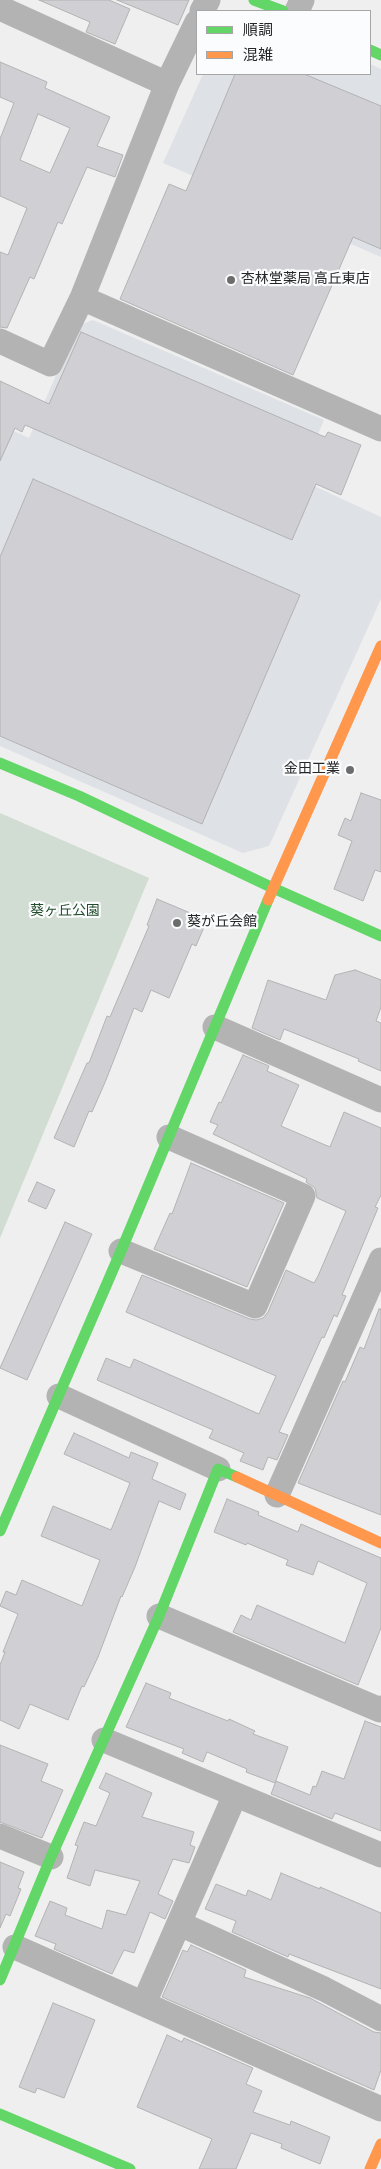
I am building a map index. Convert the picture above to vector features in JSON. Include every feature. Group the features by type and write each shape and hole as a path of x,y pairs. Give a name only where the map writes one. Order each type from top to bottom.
{"street":[{"path":"254,0 280,10"},
{"path":"0,8 168,84"},
{"path":"0,341 50,364 82,298 168,84 196,24"},
{"path":"82,298 381,429"},
{"path":"0,1531 121,1251 273,888 381,646"},
{"path":"0,763 79,796 273,888 381,936"},
{"path":"215,1026 381,1100"},
{"path":"121,1251 255,1306 303,1196 169,1137"},
{"path":"277,1495 381,1260"},
{"path":"59,1396 381,1543"},
{"path":"0,1980 51,1857 159,1616 218,1469"},
{"path":"159,1616 381,1709"},
{"path":"104,1740 381,1855"},
{"path":"144,2003 235,1795"},
{"path":"0,1836 51,1857"},
{"path":"180,1924 324,1989 381,2019"},
{"path":"15,1947 381,2108"},
{"path":"0,2114 104,2164 130,2169"},
{"path":"370,2169 381,2144"}],"shaded area":[{"path":"371,64 381,69 381,257 163,163 203,75 371,75"},
{"name":"金田工業","path":"93,320 324,420 299,479 381,517 381,599 269,846 243,853 0,746 0,425 29,438 77,326"}],"green space":[{"name":"葵ヶ丘公園","path":"0,813 149,878 0,1238"}],"building":[{"path":"39,0 109,0 130,9 115,44 86,32 90,22"},
{"path":"117,0 189,0 178,25"},
{"path":"0,62 47,82 45,88 110,117 97,146 123,155 115,177 87,167 62,224 58,222 34,279 30,277 7,328 0,327 0,252 8,255 27,208 0,196 0,139 14,103 0,97","holes":["38,114 70,128 50,173 20,160"]},
{"path":"235,75 306,75 381,106 381,249 353,237 293,375 120,299 169,184 186,191"},
{"path":"81,332 325,437 328,432 361,445 341,495 316,484 292,540 25,425 22,432 15,428 0,461 0,381 49,404"},
{"path":"33,479 300,595 202,824 0,736 0,557"},
{"path":"361,793 381,800 381,872 375,870 363,901 334,889 352,841 338,835 345,818 351,821"},
{"path":"157,899 207,920 196,946 192,944 169,998 151,990 142,1012 134,1008 106,1080 92,1112 89,1111 74,1147 54,1138 87,1063 89,1063 107,1016 110,1017 149,926 147,925"},
{"path":"355,970 381,980 381,1007 376,1021 381,1023 381,1071 358,1061 359,1059 284,1029 280,1040 252,1028 268,980 326,1000 335,975"},
{"path":"243,1055 269,1066 267,1071 299,1085 281,1126 330,1147 344,1112 381,1128 381,1195 375,1207 378,1208 342,1295 346,1296 337,1317 334,1315 324,1338 322,1337 279,1432 288,1435 277,1460 268,1457 263,1470 240,1461 244,1453 209,1438 213,1430 97,1380 106,1358 130,1368 134,1359 259,1414 276,1376 126,1312 142,1275 256,1320 263,1318 268,1312 286,1270 314,1283 318,1276 346,1211 317,1198 315,1188 306,1182 307,1179 213,1134 218,1125 210,1122"},
{"path":"191,1163 284,1203 247,1287 154,1249 170,1213 172,1214"},
{"path":"37,1182 55,1190 46,1209 28,1201"},
{"path":"65,1222 92,1234 27,1380 0,1368"},
{"path":"379,1309 381,1309 381,1515 298,1483 343,1381 345,1382 360,1347 364,1349"},
{"path":"74,1433 129,1458 131,1452 158,1463 152,1479 186,1494 180,1510 159,1501 135,1567 121,1596 98,1657 84,1687 82,1686 68,1720 30,1704 19,1729 0,1720 0,1665 18,1614 0,1606 6,1591 16,1595 22,1580 82,1606 100,1560 41,1536 53,1506 111,1530 130,1483 64,1454"},
{"path":"227,1499 259,1512 258,1515 298,1532 301,1524 381,1558 381,1628 358,1685 233,1632 241,1615 251,1620 257,1605 345,1643 367,1583 318,1561 313,1575 286,1565 288,1560 214,1532"},
{"path":"146,1683 171,1693 169,1698 228,1721 229,1719 255,1731 253,1734 288,1747 275,1783 246,1772 247,1769 207,1752 203,1762 182,1753 184,1749 126,1727"},
{"path":"365,1721 381,1727 381,1831 335,1813 332,1819 271,1794 276,1781 310,1795 313,1786 316,1787 322,1771 344,1779"},
{"path":"0,1745 48,1764 41,1781 63,1790 42,1838 0,1822"},
{"path":"106,1773 152,1793 142,1817 194,1832 190,1845 195,1847 189,1863 173,1859 158,1894 173,1901 165,1919 150,1912 134,1953 124,1950 112,1974 54,1949 56,1944 35,1936 50,1901 67,1908 65,1915 102,1929 107,1910 126,1915 140,1881 95,1870 90,1886 67,1878 78,1846 75,1845 84,1822 96,1826 110,1793 99,1788"},
{"path":"0,1862 24,1872 18,1888 21,1889 10,1916 6,1914 0,1928"},
{"path":"281,1873 381,1913 381,1989 289,1954 288,1957 232,1932 236,1921 205,1909 216,1884 246,1896 248,1890 271,1900"},
{"path":"191,1945 246,1970 244,1977 310,1998 374,2032 381,2033 381,2070 374,2090 162,1997 183,1950 187,1952"},
{"path":"53,2003 95,2020 64,2098 37,2088 35,2093 19,2087"},
{"path":"167,2035 182,2042 184,2038 253,2068 246,2084 262,2091 253,2112 290,2125 291,2121 330,2137 320,2164 281,2148 282,2144 251,2133 236,2169 199,2169 212,2139 137,2107"}],"traffic: fast":[{"path":"254,0 280,10"},
{"path":"371,50 381,55"},
{"path":"0,763 79,796 273,888 381,936"},
{"path":"0,1531 121,1251 268,900"},
{"path":"0,1980 51,1857 159,1616 218,1469 237,1477"},
{"path":"0,2114 130,2169"}],"traffic: slow":[{"path":"268,900 381,646"},
{"path":"237,1477 381,1543"},
{"path":"370,2169 381,2144"}],"place":[{"name":"杏林堂薬局 高丘東店","path":"231,280"},
{"name":"金田工業","path":"350,770"},
{"name":"葵が丘会館","path":"177,923"}]}
